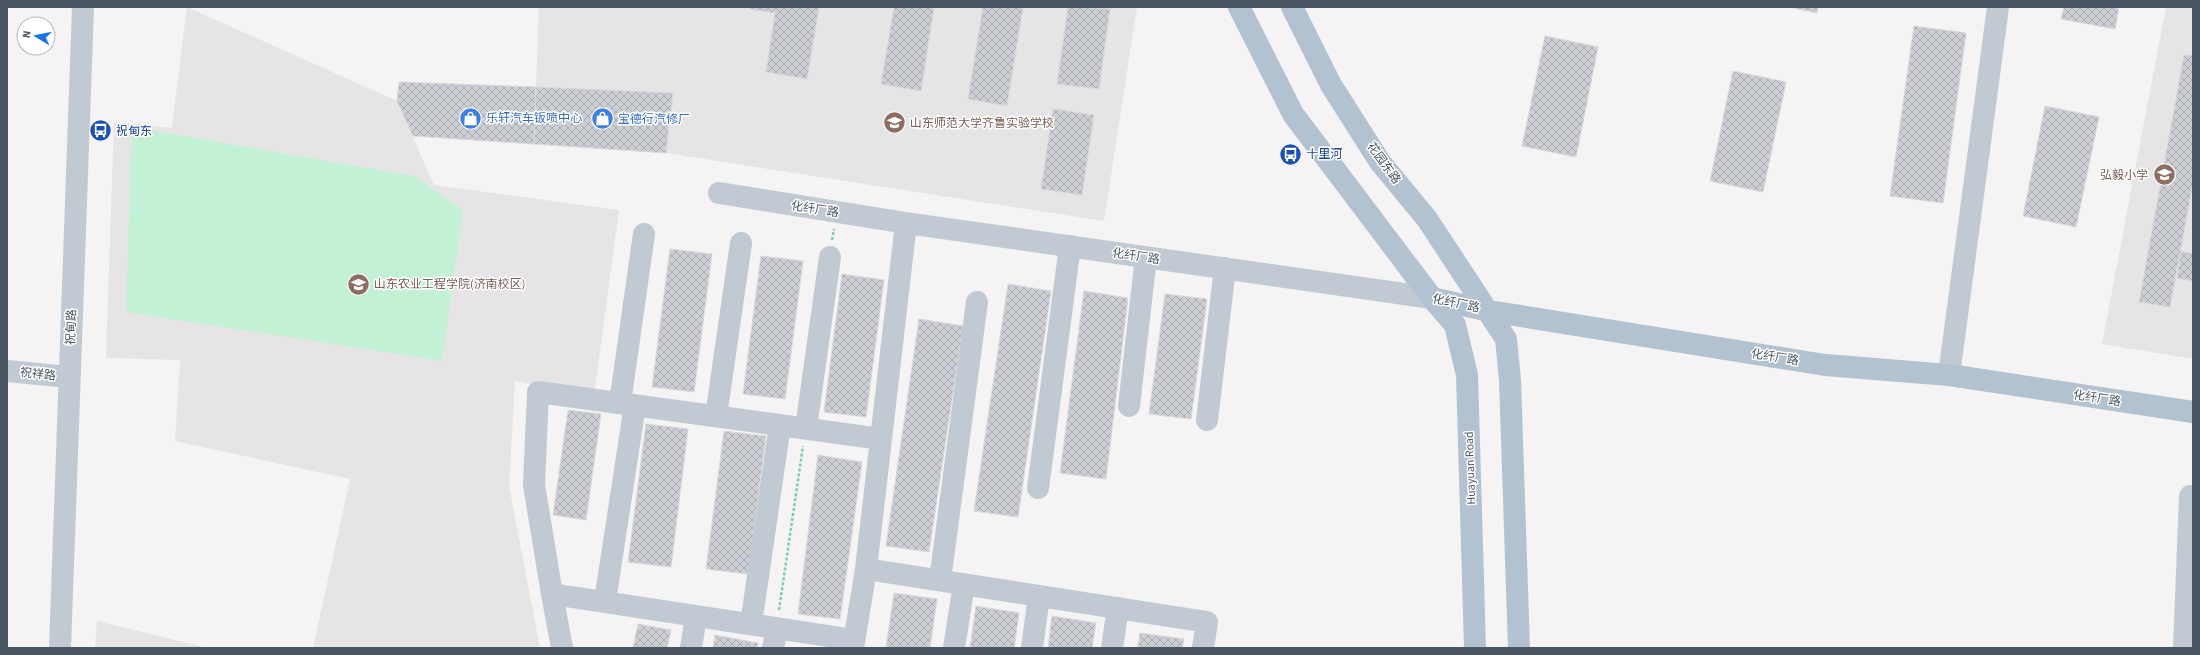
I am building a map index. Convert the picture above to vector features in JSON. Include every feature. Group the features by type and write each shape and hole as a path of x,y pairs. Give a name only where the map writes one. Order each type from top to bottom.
{"main road":[{"path":"1239,7 1293,114 1432,298"},
{"name":"花园东路","path":"1292,7 1332,85 1380,162 1427,219 1489,311"},
{"name":"化纤厂路","path":"1432,298 1489,311 1825,365 1949,375 2193,412"},
{"name":"Huayuan Road","path":"1432,298 1455,325 1467,374 1475,648"},
{"path":"1489,311 1506,339 1510,380 1519,648"}],"street":[{"name":"祝甸路","path":"60,648 83,7"},
{"path":"1949,375 1998,7"},
{"name":"化纤厂路","path":"719,193 906,223 1432,298"},
{"path":"552,594 751,624 775,638 853,644 866,569 906,223"},
{"path":"605,601 644,234"},
{"path":"716,416 741,243"},
{"path":"1038,488 1070,246"},
{"path":"806,428 830,257"},
{"path":"1129,406 1146,257"},
{"path":"1207,420 1226,268"},
{"path":"940,580 978,302"},
{"name":"祝祥路","path":"7,371 69,377"},
{"path":"562,648 534,484 538,392 881,439"},
{"path":"751,624 780,425"},
{"path":"2184,648 2190,496 2193,496"},
{"path":"866,569 1207,622 1203,648"},
{"path":"954,648 964,584"},
{"path":"1032,648 1040,596"},
{"path":"1112,648 1118,608"},
{"path":"691,648 696,616"}],"path":[{"path":"830,257 836,212"},
{"path":"775,638 806,428"}],"shaded area":[{"name":"山东农业工程学院(济南校区)","path":"187,7 397,101 434,185 619,210 594,396 515,381 509,486 540,648 313,648 350,479 175,441 180,360 106,358 114,122 172,128"},
{"name":"山东师范大学齐鲁实验学校","path":"539,7 1137,7 1104,221 666,153 673,93 536,87"},
{"name":"弘毅小学","path":"2166,7 2193,7 2193,359 2102,344"},
{"path":"97,621 208,648 95,648"}],"green space":[{"path":"132,127 414,176 463,210 442,361 126,312"}],"building":[{"path":"751,7 819,7 807,79 766,72 775,13 750,9"},
{"path":"894,7 934,7 921,91 881,84"},
{"path":"983,7 1023,7 1007,106 968,99"},
{"path":"1068,7 1110,9 1099,89 1057,84"},
{"path":"1789,7 1818,7 1817,13"},
{"path":"2064,7 2119,7 2115,29 2061,19"},
{"path":"1914,26 1966,33 1943,203 1890,196"},
{"path":"1545,36 1598,47 1576,157 1522,146"},
{"path":"2184,55 2193,56 2193,183 2170,307 2139,302"},
{"path":"1733,71 1786,82 1763,192 1710,181"},
{"name":"乐轩汽车钣喷中心","path":"399,82 536,87 534,144 413,136 397,101"},
{"name":"宝德行汽修厂","path":"536,87 673,93 666,153 534,144"},
{"path":"2045,106 2099,117 2076,227 2023,216"},
{"path":"1053,109 1094,115 1082,195 1041,189"},
{"path":"670,249 712,254 694,392 652,387"},
{"path":"2181,251 2193,254 2193,281 2177,278"},
{"path":"761,256 803,261 785,399 743,394"},
{"path":"842,274 884,280 866,417 824,412"},
{"path":"1008,284 1051,291 1018,517 974,511"},
{"path":"1084,291 1128,298 1106,479 1060,473"},
{"path":"1165,294 1207,299 1191,419 1149,414"},
{"path":"919,319 963,326 929,552 886,546"},
{"path":"568,410 601,414 586,520 553,515"},
{"path":"646,424 688,429 671,567 628,562"},
{"path":"724,431 766,436 748,574 706,569"},
{"path":"818,455 862,462 840,619 798,614"},
{"path":"894,593 937,599 930,648 886,648"},
{"path":"976,606 1019,613 1014,648 970,648"},
{"path":"1052,616 1096,623 1092,648 1048,648"},
{"path":"638,624 671,630 667,648 633,648"},
{"path":"1140,633 1184,639 1182,648 1138,648"},
{"path":"715,635 758,643 757,648 713,648"}],"place":[{"name":"乐轩汽车钣喷中心","path":"470,118"},
{"name":"宝德行汽修厂","path":"602,119"},
{"name":"山东师范大学齐鲁实验学校","path":"894,123"},
{"name":"祝甸东","path":"100,131"},
{"name":"十里河","path":"1291,154"},
{"name":"弘毅小学","path":"2164,175"},
{"name":"山东农业工程学院(济南校区)","path":"359,284"}]}
